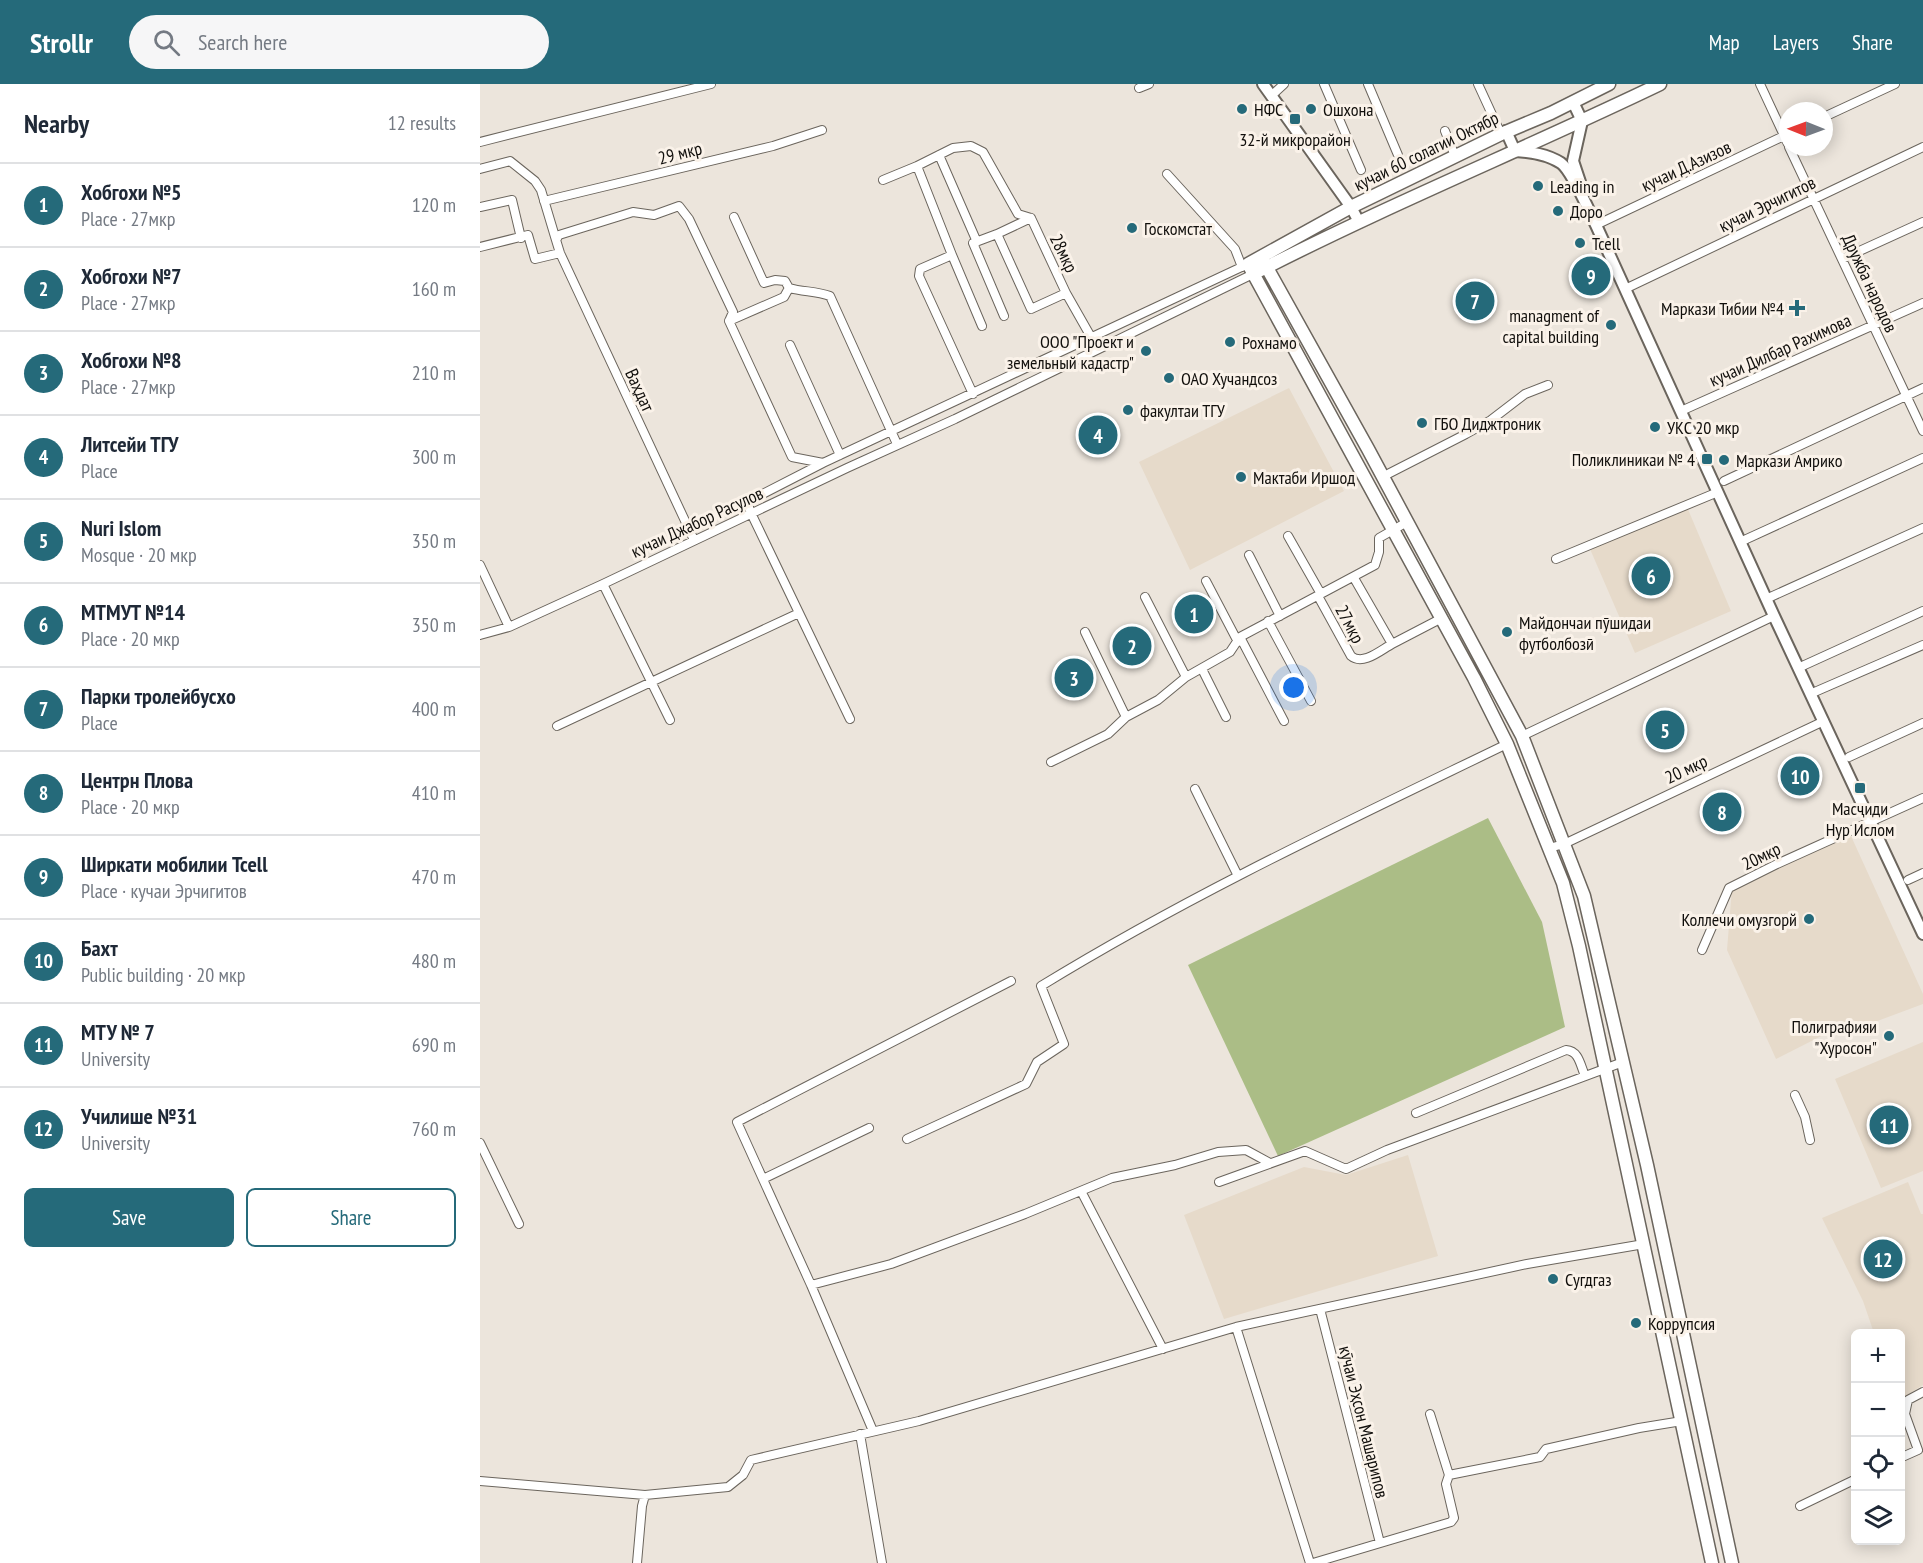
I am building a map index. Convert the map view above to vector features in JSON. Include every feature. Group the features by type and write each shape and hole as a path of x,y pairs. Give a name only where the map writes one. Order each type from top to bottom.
{"highway":[{"name":"кучаи 60 солагии Октябр","path":"1264,262 1352,207 1455,156 1501,130 1574,102 1610,84"},
{"path":"1660,84 1359,222 1248,268 1442,618 1508,744 1566,893 1713,1563"},
{"path":"1264,262 1522,736 1584,896 1663,1241 1732,1563"},
{"path":"1640,1228 1646,1233 1651,1233 1655,1231 1659,1223"},
{"path":"1644,1244 1650,1237 1659,1237 1663,1241"},
{"path":"1696,1484 1714,1479"}],"main road":[{"path":"1263,84 1352,207 1359,222"},
{"path":"1574,102 1582,121 1573,161 1596,225"},
{"path":"1501,130 1515,151 1535,153 1567,168 1626,289 1681,411 1715,494 1740,542 1822,722 1873,821 1923,934"}],"street":[{"path":"480,142 711,84"},
{"path":"1139,88 1149,84"},
{"path":"1271,96 1284,84"},
{"path":"1324,84 1361,170"},
{"path":"1368,84 1398,155"},
{"path":"1478,84 1501,130"},
{"name":"Дружба народов","path":"1760,84 1779,121"},
{"path":"1833,113 1895,84"},
{"name":"29 мкр","path":"544,201 773,146 822,130"},
{"path":"1445,131 1455,156"},
{"name":"кучаи Д.Азизов","path":"1596,225 1779,138"},
{"name":"28мкр","path":"883,180 953,148 971,146 983,152 1018,214 1030,218 1066,293 1030,309 997,234"},
{"name":"кучаи Эрчигитов","path":"1626,289 1923,147"},
{"path":"939,155 977,242"},
{"name":"Дружба народов","path":"1794,156 1923,431"},
{"path":"480,169 510,161 535,181 544,201 560,253 535,259 528,235 480,247"},
{"path":"917,166 982,326"},
{"path":"850,719 750,513 747,502 823,463 1134,316 1248,268 1235,249 1167,174"},
{"path":"480,207 512,200 521,237"},
{"path":"556,240 563,233 633,212 654,215 679,206 689,219 733,312 729,321 792,457 823,463"},
{"path":"734,217 764,283 775,280 785,281 789,288 808,294 815,291 830,296 897,444"},
{"path":"1004,316 973,243 1030,218"},
{"path":"1842,259 1923,222"},
{"name":"Ваҳдат","path":"560,253 694,540"},
{"path":"952,255 920,269 919,276 973,394"},
{"name":"кучаи Джабор Расулов","path":"480,635 509,627 897,444 955,419 1179,311 1248,268"},
{"path":"729,321 784,297 789,288"},
{"path":"1066,293 1091,337"},
{"path":"1173,298 1179,311"},
{"name":"кучаи Дилбар Рахимова","path":"1681,411 1923,303"},
{"path":"1134,316 1139,329"},
{"path":"790,345 840,455"},
{"path":"1382,477 1491,420 1525,394 1548,385"},
{"path":"1724,481 1923,387"},
{"path":"1740,542 1923,458"},
{"path":"1556,559 1715,494"},
{"path":"1392,529 1407,522"},
{"path":"1766,599 1923,528"},
{"name":"27мкр","path":"1051,762 1108,734 1126,717 1158,700 1186,677 1230,652 1239,639 1268,621 1375,565 1379,552 1379,538 1392,529"},
{"name":"27мкр","path":"1288,536 1355,660 1364,660 1442,618"},
{"path":"1249,555 1280,616"},
{"path":"480,565 509,627"},
{"name":"27мкр","path":"1354,578 1392,644"},
{"path":"1206,581 1284,721"},
{"path":"603,584 670,720"},
{"path":"1145,597 1186,677"},
{"path":"1798,668 1923,610"},
{"path":"557,726 799,613"},
{"path":"1522,736 1774,616"},
{"path":"1268,621 1311,701"},
{"path":"1085,632 1126,717"},
{"path":"1810,694 1923,645"},
{"path":"1202,669 1226,717"},
{"name":"20 мкр","path":"1549,848 1564,844 1822,722"},
{"path":"1849,757 1923,723"},
{"path":"908,1138 1026,1084 1037,1062 1065,1044 1041,986 1151,921 1508,744"},
{"path":"1195,789 1238,876"},
{"name":"20мкр","path":"1702,950 1729,888 1923,798"},
{"path":"1908,880 1923,873"},
{"path":"873,1431 811,1285 737,1122 1011,981"},
{"path":"1416,1113 1566,1050 1577,1054 1585,1076"},
{"path":"1218,1182 1305,1151 1346,1169 1387,1150 1623,1062"},
{"path":"1796,1095 1810,1140"},
{"path":"763,1179 869,1128"},
{"path":"480,1143 519,1224"},
{"path":"811,1285 891,1264 1025,1214 1112,1178 1175,1165 1218,1152 1246,1150 1270,1163"},
{"path":"1081,1191 1163,1348"},
{"path":"480,1481 645,1495 728,1487 743,1475 751,1460 919,1421 1236,1327 1527,1264 1644,1244"},
{"name":"кӯчаи Эҳсон Машарипов","path":"1320,1309 1380,1543"},
{"path":"1236,1327 1312,1563 1451,1521 1454,1518 1446,1484 1449,1475 1431,1414"},
{"path":"1905,1456 1918,1450 1905,1414 1908,1400 1923,1392"},
{"path":"1449,1475 1540,1457 1546,1449 1639,1428 1682,1421"},
{"path":"860,1434 882,1563"},
{"path":"1800,1506 1851,1481"},
{"path":"637,1563 645,1495"}],"shaded area":[{"name":"Мактаби Иршод","path":"1289,388 1344,491 1190,570 1139,462"},
{"path":"1687,507 1731,611 1635,653 1590,549"},
{"name":"Коллечи омузгорй","path":"1851,836 1923,994 1923,1004 1864,1026 1853,1020 1776,1059 1727,950 1732,888"},
{"path":"1923,1042 1923,1171 1881,1188 1835,1079"},
{"path":"1408,1155 1438,1256 1224,1319 1184,1215 1304,1167 1346,1175"},
{"path":"1908,1182 1921,1214 1923,1214 1923,1385 1905,1396 1905,1329 1873,1329 1863,1301 1822,1218"}],"green space":[{"path":"1488,818 1542,922 1565,1027 1278,1156 1188,965"}],"place":[{"name":"НФС","path":"1242,109"},
{"name":"Ошхона","path":"1311,109"},
{"name":"32-й микрорайон","path":"1295,119"},
{"name":"Leading in","path":"1538,186"},
{"name":"Доро","path":"1558,211"},
{"name":"Госкомстат","path":"1132,228"},
{"name":"Tcell","path":"1580,243"},
{"name":"Ширкати мобилии Tcell","path":"1591,276"},
{"name":"Парки тролейбусхо","path":"1475,301"},
{"name":"Маркази Тибии №4","path":"1797,308"},
{"name":"managment of capital building","path":"1611,325"},
{"name":"Рохнамо","path":"1230,342"},
{"name":"ООО \"Проект и земельный кадастр\"","path":"1146,351"},
{"name":"ОАО Хучандсоз","path":"1169,378"},
{"name":"факултаи ТГУ","path":"1128,410"},
{"name":"ГБО Диджтроник","path":"1422,423"},
{"name":"УКС 20 мкр","path":"1655,427"},
{"name":"Литсейи ТГУ","path":"1098,435"},
{"name":"Поликлиникаи № 4","path":"1707,459"},
{"name":"Маркази Амрико","path":"1724,460"},
{"name":"Мактаби Иршод","path":"1241,477"},
{"name":"МТМУТ №14","path":"1651,576"},
{"name":"Хобгохи №5","path":"1194,614"},
{"name":"Майдончаи пӯшидаи футболбозӣ","path":"1507,632"},
{"name":"Хобгохи №7","path":"1132,646"},
{"name":"Хобгохи №8","path":"1074,678"},
{"name":"Nuri Islom","path":"1665,730"},
{"name":"Бахт","path":"1800,776"},
{"name":"Масҷиди Нур Ислом","path":"1860,788"},
{"name":"Центрн Плова","path":"1722,812"},
{"name":"Коллечи омузгорй","path":"1809,919"},
{"name":"Полиграфияи \"Хуросон\"","path":"1889,1036"},
{"name":"МТУ № 7","path":"1889,1125"},
{"name":"Училише №31","path":"1883,1259"},
{"name":"Сугдгаз","path":"1553,1279"},
{"name":"Коррупсия","path":"1636,1323"}]}
